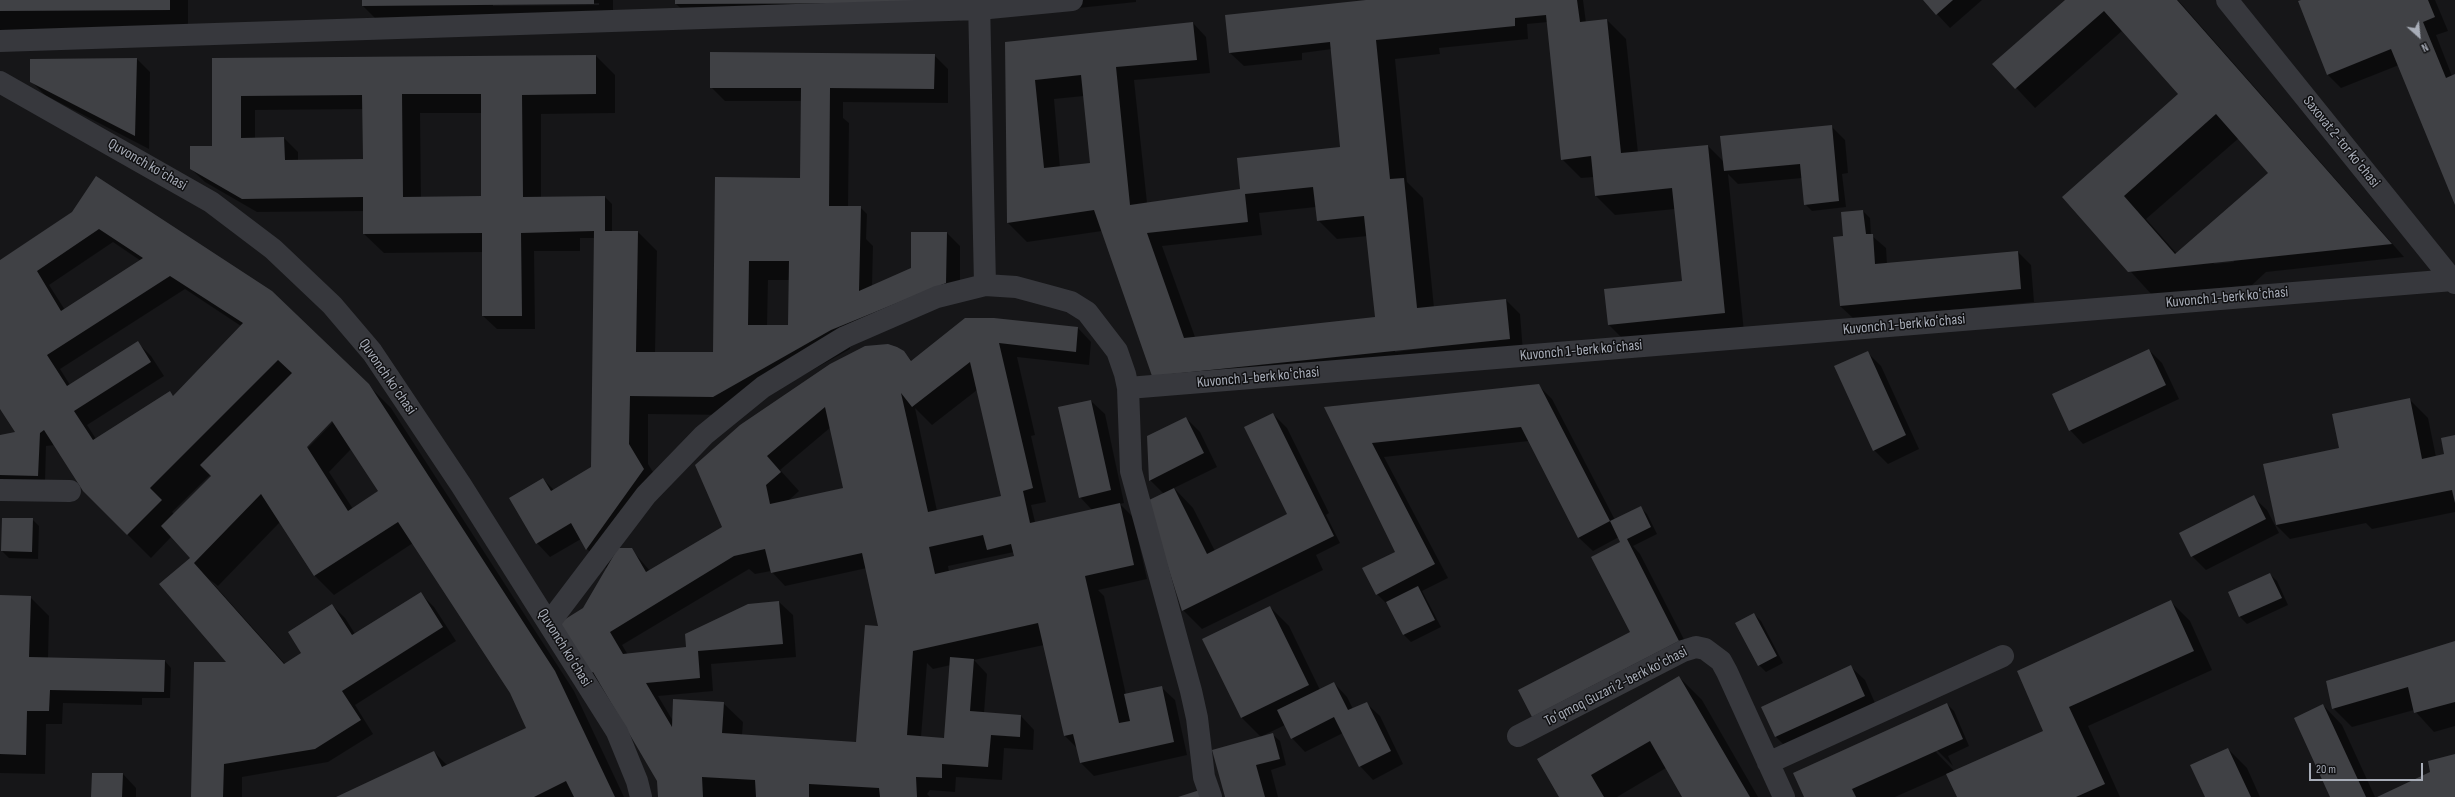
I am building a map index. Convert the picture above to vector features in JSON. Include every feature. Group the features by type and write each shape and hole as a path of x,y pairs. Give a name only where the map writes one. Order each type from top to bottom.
{"street":[{"path":"0,41 979,5 1072,0"},
{"name":"Saxovat 2-tor koʻchasi","path":"2227,0 2454,282"},
{"path":"979,5 985,285"},
{"name":"Quvonch koʻchasi","path":"0,82 211,202 273,249 332,305 372,352 461,484 549,623 617,732 637,781 641,797"},
{"name":"Kuvonch 1-berk koʻchasi","path":"1128,388 2454,282"},
{"path":"549,623 646,495 704,435 763,387 845,337 937,297 985,285 1016,287 1053,296 1071,302 1087,312 1116,350 1128,388 1131,472 1191,691 1197,718 1204,777 1211,797"},
{"path":"0,490 70,491"},
{"name":"Toʻqmoq Guzari 2-berk koʻchasi","path":"1518,736 1683,651 1696,647 1712,652 1721,661 1784,797"},
{"path":"1768,762 2003,656"}],"building":[{"path":"0,0 170,0 170,10 0,11"},
{"path":"362,0 594,0 594,4 362,6"},
{"path":"675,0 941,0 941,3 675,4"},
{"path":"1366,0 1577,0 1580,22 1607,19 1621,153 1708,145 1725,313 1608,325 1604,289 1682,281 1672,188 1595,196 1591,156 1561,160 1546,15 1515,18 1515,26 1376,40 1390,179 1404,178 1417,308 1506,299 1510,339 1152,376 1094,210 1007,223 1005,42 1193,22 1197,60 1116,67 1130,205 1240,189 1237,158 1340,147 1330,42 1229,53 1225,15","holes":["1081,75 1090,163 1044,168 1035,80","1313,187 1317,221 1364,216 1375,317 1184,338 1147,233 1248,222 1245,194"]},
{"path":"1923,0 1953,0 1936,15"},
{"path":"2065,0 2177,0 2392,244 2128,272 2062,197 2178,94 2104,11 2015,89 1992,64","holes":["2216,114 2268,173 2175,254 2124,196"]},
{"path":"2428,0 2435,17 2423,22 2446,78 2455,74 2455,205 2391,49 2327,75 2298,1"},
{"path":"710,52 935,54 934,89 830,88 829,206 861,206 859,291 911,268 911,232 947,232 946,283 831,330 713,397 630,396 629,444 644,469 586,550 571,523 536,544 509,498 543,478 551,491 591,467 594,231 521,233 522,316 482,316 482,233 363,234 363,197 242,199 190,169 190,146 212,146 212,58 596,55 596,94 522,95 523,197 605,196 605,231 638,231 636,352 713,352 715,177 800,178 801,88 710,88","holes":["402,94 481,94 481,196 403,197","362,95 363,159 285,160 284,137 241,138 241,96","749,261 789,261 788,325 748,325"]},
{"path":"137,58 135,136 30,82 30,59"},
{"path":"1832,125 1839,201 1804,205 1800,164 1724,171 1720,136"},
{"path":"96,176 272,291 369,384 555,671 615,797 574,797 566,781 534,797 336,797 434,751 442,767 526,728 510,693 398,522 314,576 261,494 194,563 284,664 301,653 288,632 332,604 352,635 421,592 443,627 342,691 361,720 315,749 224,764 223,797 191,797 194,662 226,662 159,584 190,558 161,526 211,476 200,465 292,373 278,360 150,488 162,500 127,535 83,491 44,430 40,433 38,476 0,475 0,435 15,432 0,409 0,260 72,212","holes":["99,229 143,258 61,311 37,271","170,276 243,323 173,396 170,391 93,440 74,411 151,362 138,341 67,386 47,355","332,421 378,491 348,511 307,447"]},
{"path":"1863,210 1866,234 1873,234 1875,264 2018,251 2021,289 1840,306 1833,237 1843,236 1841,212"},
{"path":"965,318 994,318 1078,327 1076,352 999,343 1033,488 1023,491 1030,523 1120,503 1134,565 1085,576 1119,723 1130,721 1124,694 1162,686 1174,742 1080,763 1073,734 1064,736 1038,623 913,651 907,735 944,738 950,657 974,659 970,711 1021,715 1020,737 991,735 988,767 942,764 942,778 916,777 917,797 880,797 879,788 809,784 809,797 756,797 755,780 702,777 703,797 658,797 657,781 593,672 589,675 559,623 583,608 618,548 632,548 646,572 722,527 695,465 740,425 830,364 865,346 888,344 904,351 911,361","holes":["970,362 1001,496 928,512 901,393 912,407","825,407 843,488 770,504 766,485 781,472 767,456","983,535 987,550 1011,544 1014,556 935,574 929,547","765,549 771,573 862,553 878,626 865,625 856,742 722,733 724,702 673,699 672,727 646,683 700,678 698,651 783,644 779,601 748,604 685,634 686,647 623,654 610,632 734,556"]},
{"path":"2149,349 2166,385 2069,431 2052,394"},
{"path":"1868,351 1906,435 1873,451 1834,366"},
{"path":"1539,384 1610,521 1578,538 1521,427 1372,443 1435,564 1376,595 1362,568 1395,552 1324,407"},
{"path":"2410,398 2422,459 2444,454 2441,438 2455,435 2455,503 2452,490 2276,525 2263,464 2339,448 2332,414"},
{"path":"1091,400 1111,490 1079,498 1058,407"},
{"path":"1273,413 1334,536 1182,611 1147,501 1174,488 1207,554 1287,514 1244,427"},
{"path":"1186,417 1204,453 1149,481 1147,436"},
{"path":"2254,495 2266,519 2191,557 2179,533"},
{"path":"1641,506 1651,527 1627,539 1679,641 1532,717 1518,690 1630,632 1591,557 1620,542 1610,521"},
{"path":"2,518 33,518 32,552 1,551"},
{"path":"2270,573 2282,598 2239,617 2228,592"},
{"path":"1418,586 1435,620 1403,635 1386,602"},
{"path":"0,595 31,596 29,657 165,660 164,692 50,690 49,711 27,711 26,755 0,754"},
{"path":"2171,600 2194,651 2069,707 2105,784 2076,797 1957,797 1946,774 2043,731 2017,671"},
{"path":"1270,606 1309,685 1241,718 1202,639"},
{"path":"1754,613 1777,656 1758,666 1735,623"},
{"path":"2455,641 2455,702 2414,713 2408,687 2332,709 2326,681"},
{"path":"1851,665 1865,696 1775,737 1761,707"},
{"path":"1679,676 1750,797 1682,797 1650,741 1591,775 1604,797 1559,797 1537,759"},
{"path":"1334,682 1348,710 1367,702 1391,751 1359,767 1334,717 1291,739 1277,710"},
{"path":"1947,703 1963,739 1852,789 1856,797 1804,797 1793,773"},
{"path":"2323,704 2366,797 2330,797 2294,718"},
{"path":"1273,733 1280,759 1256,765 1265,797 1225,797 1212,750"},
{"path":"2228,748 2251,797 2205,797 2190,765"},
{"path":"2455,754 2455,797 2377,797 2430,772 2428,761"},
{"path":"92,773 123,773 122,797 91,797"},
{"path":"1203,789 1206,797 1178,797"}]}
